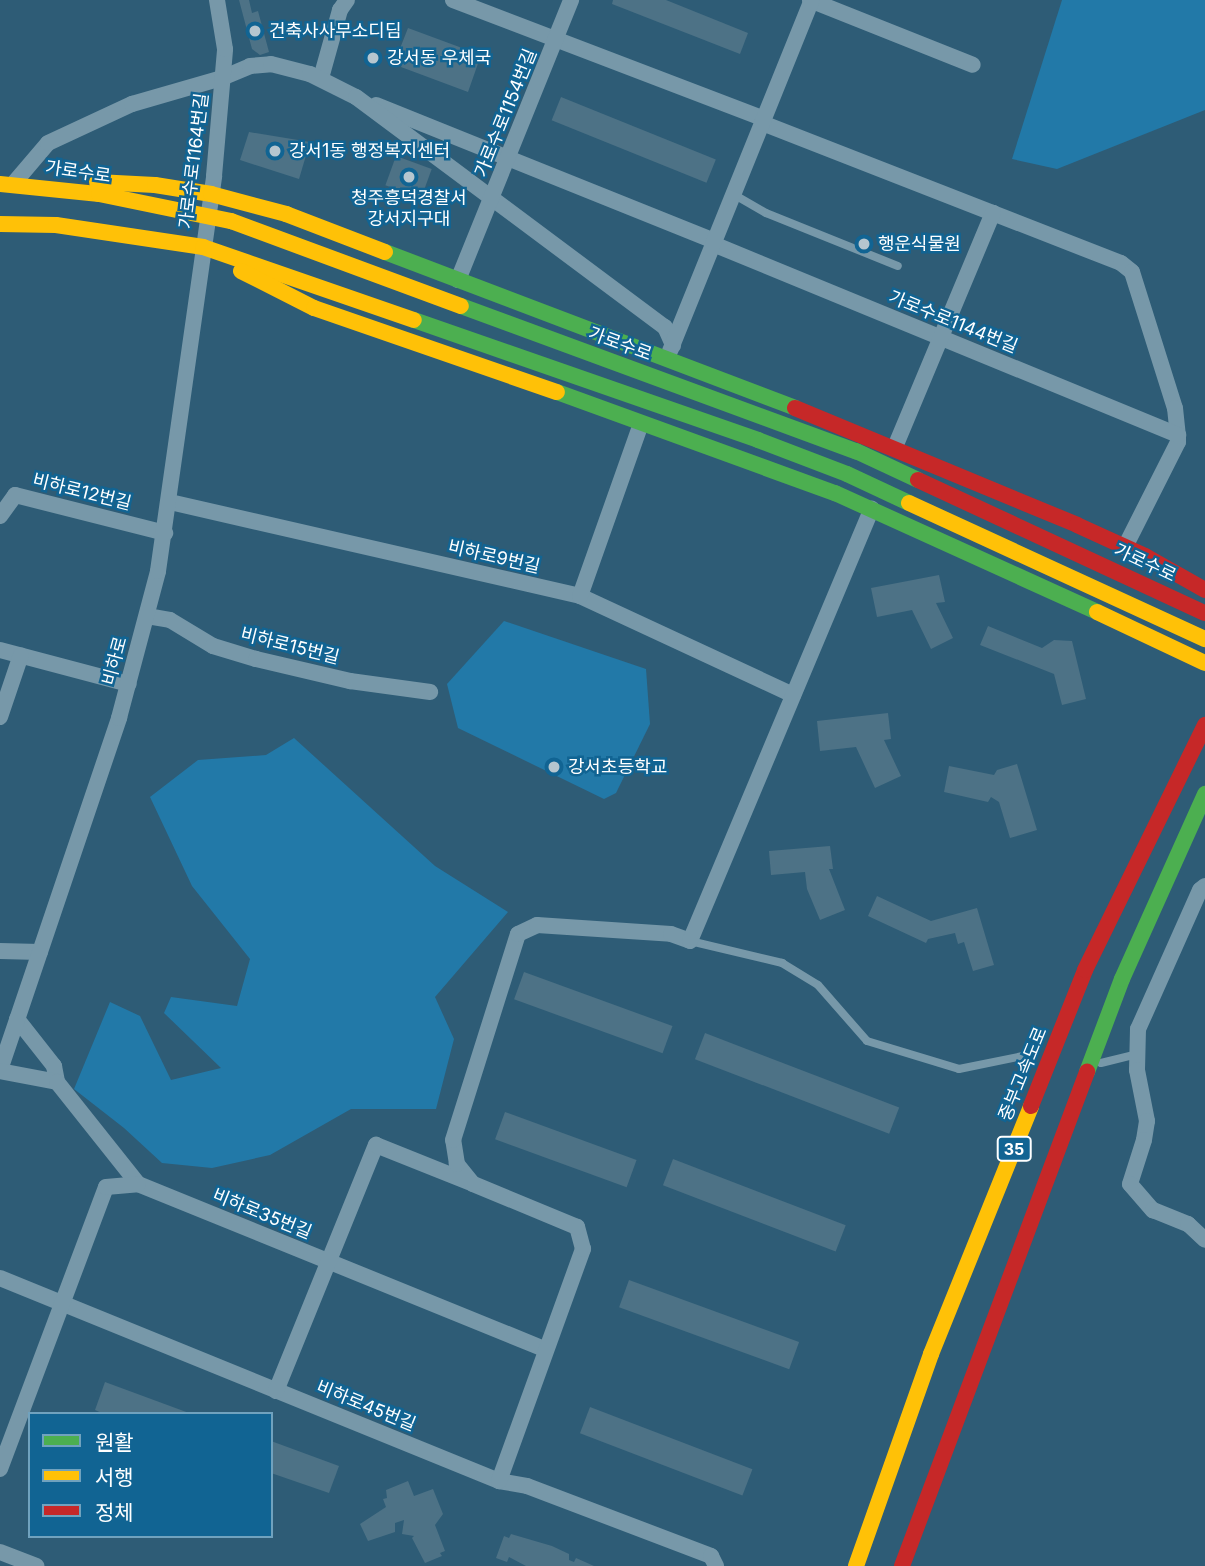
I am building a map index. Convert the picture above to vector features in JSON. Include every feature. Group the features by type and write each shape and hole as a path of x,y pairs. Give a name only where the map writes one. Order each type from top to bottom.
{"main road":[{"path":"4,182 116,183 211,194 286,214 458,280 670,352 1125,547 1205,590"},
{"name":"가로수로","path":"4,182 100,212 650,402 847,474 1205,639"},
{"name":"가로수로","path":"0,224 56,225 100,212 207,215 868,456 1205,612"},
{"name":"가로수로","path":"202,247 270,288 314,308 486,366 872,509 1205,663"},
{"name":"중부고속도로","path":"856,1566 931,1354 1085,970 1205,725"},
{"name":"35","path":"902,1566 1122,979 1205,794"}],"street":[{"name":"가로수로1164번길","path":"202,247 211,194 225,49 217,0"},
{"path":"321,78 340,10 347,0"},
{"name":"가로수로1154번길","path":"453,0 556,39"},
{"name":"가로수로1154번길","path":"458,280 571,0"},
{"path":"650,402 811,0 973,65"},
{"path":"556,39 1121,263 1132,271 1175,408 1178,442 1125,547"},
{"name":"가로수로1164번길","path":"4,182 48,143 81,125 132,104 222,78 250,66 271,64 321,78 356,97"},
{"name":"가로수로1154번길","path":"356,97 665,327 670,352"},
{"name":"가로수로1144번길","path":"356,97 1178,435"},
{"path":"895,447 993,214"},
{"name":"비하로","path":"0,1071 129,684 147,616 170,502 202,247"},
{"path":"580,596 641,424"},
{"name":"비하로12번길","path":"0,516 7,493 165,533"},
{"name":"비하로9번길","path":"170,502 580,596 793,695"},
{"path":"473,1184 457,1164 453,1140 518,934 537,925 671,934 690,940 872,509"},
{"name":"비하로15번길","path":"147,616 170,620 213,646 256,659 350,681 430,692"},
{"path":"0,650 129,684"},
{"path":"0,717 21,655"},
{"path":"1205,886 1200,890 1142,1013 1136,1054 1147,1121 1130,1185 1153,1210 1188,1224 1205,1240"},
{"path":"0,951 40,952"},
{"name":"비하로35번길","path":"17,1019 54,1066 57,1082 138,1184 546,1350"},
{"path":"0,1071 57,1082"},
{"path":"276,1391 376,1145 473,1184 578,1227 583,1248 499,1481"},
{"path":"0,1469 106,1187 138,1184"},
{"name":"비하로45번길","path":"0,1278 499,1481 527,1486 711,1556 716,1566"},
{"path":"0,1552 37,1566"}],"lane":[{"path":"733,194 766,213 898,266"},
{"path":"690,940 782,963 818,985 867,1041 959,1069 1023,1056"},
{"path":"1101,1063 1136,1054"}],"shaded area":[{"path":"1062,0 1205,0 1205,110 1057,169 1012,159"},
{"path":"504,621 646,669 650,724 616,793 604,799 458,728 447,684"},
{"path":"294,738 435,866 508,912 435,997 454,1039 436,1109 351,1109 270,1155 212,1168 162,1163 124,1128 74,1089 110,1002 140,1016 171,1080 221,1068 164,1013 171,997 237,1006 250,959 192,886 150,797 198,760 266,755"}],"building":[{"name":"건축사사무소디딤","path":"239,0 249,0 252,13 258,11 269,52 260,55 252,49"},
{"path":"613,0 666,0 748,33 740,54 612,4"},
{"path":"408,28 481,55 468,92 401,67 406,54 399,51"},
{"path":"561,97 716,160 706,183 552,120"},
{"name":"강서1동 행정복지센터","path":"249,132 310,142 299,179 240,160"},
{"name":"청주흥덕경찰서 강서지구대","path":"396,156 432,169 421,198 385,185"},
{"path":"939,575 945,602 936,603 953,638 931,649 912,610 877,617 871,588"},
{"path":"988,626 1042,648 1054,640 1072,641 1086,699 1062,705 1054,674 980,645"},
{"path":"888,713 891,739 884,740 901,776 875,788 856,747 820,751 817,721"},
{"path":"1017,764 1037,830 1010,838 999,802 991,797 988,802 944,792 949,766 994,775 997,770"},
{"path":"830,846 833,869 829,869 845,910 820,920 807,889 805,872 771,875 769,851"},
{"path":"877,896 931,921 977,908 994,965 973,971 964,942 958,944 955,933 928,939 926,943 868,916"},
{"path":"524,972 672,1026 663,1053 514,999"},
{"path":"705,1033 899,1108 889,1134 695,1059"},
{"path":"505,1112 637,1160 627,1187 495,1139"},
{"path":"673,1159 846,1225 836,1251 663,1185"},
{"path":"629,1280 799,1342 789,1369 619,1307"},
{"path":"105,1382 186,1412 100,1412 95,1410"},
{"path":"590,1407 752,1469 742,1495 580,1433"},
{"path":"273,1442 339,1466 329,1493 273,1474"},
{"path":"408,1481 414,1496 433,1489 443,1514 435,1525 445,1551 440,1553 442,1556 425,1563 412,1538 414,1536 402,1534 404,1520 395,1523 395,1532 368,1541 360,1524 386,1507 383,1499 387,1498 386,1490"},
{"path":"511,1534 552,1546 569,1554 569,1560 574,1562 576,1558 594,1566 526,1566 509,1557 507,1562 496,1558 504,1536 509,1538"}],"traffic: fast":[{"path":"385,252 795,408"},
{"path":"461,306 856,451 918,480"},
{"path":"414,320 758,440 847,474 909,503"},
{"path":"557,392 835,493 1097,612"},
{"path":"1087,1072 1122,979 1205,794"}],"traffic: slow":[{"path":"97,182 155,185 211,194 286,214 385,252"},
{"path":"0,184 99,194 231,221 461,306"},
{"path":"0,224 56,225 203,247 414,320"},
{"path":"241,271 314,308 557,392"},
{"path":"909,503 1205,639"},
{"path":"1097,612 1205,663"},
{"path":"856,1566 931,1354 1031,1106"}],"traffic: jam":[{"path":"795,408 1077,525 1145,556 1205,590"},
{"path":"918,480 1205,613"},
{"path":"1031,1106 1085,970 1205,725"},
{"path":"902,1566 1087,1072"}],"place":[{"name":"건축사사무소디딤","path":"255,31"},
{"name":"강서동 우체국","path":"373,58"},
{"name":"강서1동 행정복지센터","path":"275,151"},
{"name":"청주흥덕경찰서 강서지구대","path":"409,177"},
{"name":"행운식물원","path":"864,244"},
{"name":"강서초등학교","path":"554,767"}]}
